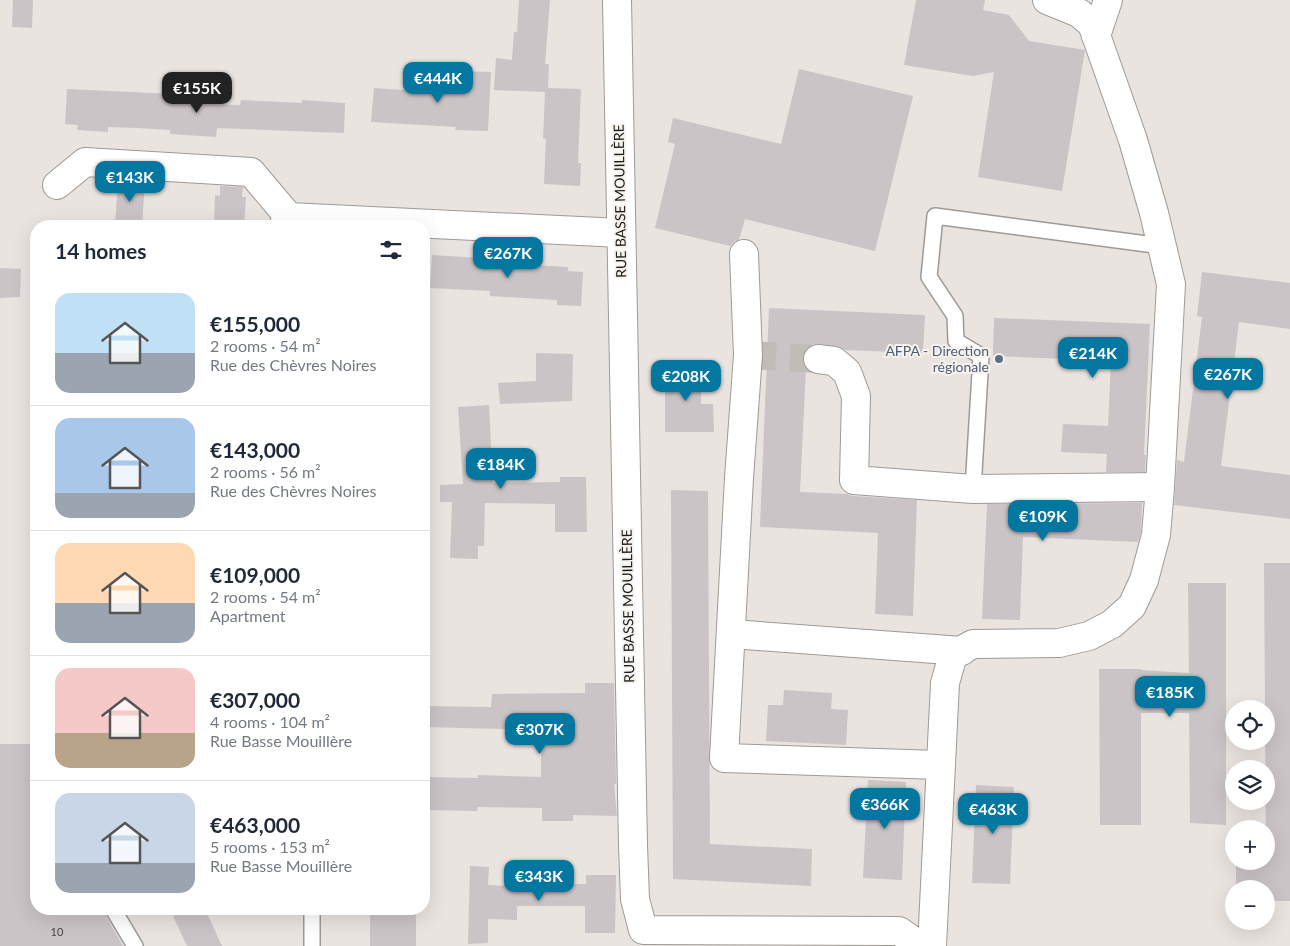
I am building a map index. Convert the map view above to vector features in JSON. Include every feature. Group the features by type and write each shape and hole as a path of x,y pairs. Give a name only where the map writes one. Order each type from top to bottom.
{"street":[{"name":"RUE BASSE MOUILLÈRE","path":"617,0 633,845 635,899 643,930 899,931 920,946"},
{"path":"932,946 945,683 953,655 973,644 1059,643 1089,636 1112,624 1132,606 1144,580 1156,535 1171,284 1133,140 1092,24 1080,14 1047,0"},
{"path":"1096,36 1108,0"},
{"path":"57,185 85,162 251,172 285,220"},
{"path":"430,227 621,233"},
{"path":"744,254 748,355 739,478 724,758 940,765"},
{"path":"818,359 834,361 847,372 856,396 854,480 973,489 1160,487"},
{"path":"732,634 962,651"}],"lane":[{"path":"973,489 980,356 956,342 955,316 929,277 934,216 1162,246"},
{"path":"116,915 134,946"},
{"path":"312,915 312,946"}],"building":[{"path":"13,0 33,0 32,28 12,27"},
{"path":"519,0 550,0 545,64 549,64 548,88 581,89 578,163 581,163 580,186 544,184 546,139 543,138 545,92 494,90 496,58 512,60 514,32 517,32"},
{"path":"916,0 985,0 983,10 1009,15 1029,41 1085,50 1062,191 978,177 994,72 973,76 904,65"},
{"path":"799,69 913,96 875,251 745,219 739,240 730,246 655,228 675,144 668,142 673,118 781,144"},
{"path":"459,71 491,72 488,131 455,130 456,127 371,122 374,88 418,91 418,86 458,88"},
{"path":"67,89 172,94 171,103 240,105 241,100 302,103 302,100 345,103 344,133 217,128 216,137 170,134 170,130 137,128 108,127 108,132 77,130 78,125 65,124"},
{"path":"118,180 145,181 142,220 115,220"},
{"path":"220,186 243,187 242,197 246,197 244,220 214,220 215,195 220,196"},
{"path":"432,255 481,258 481,262 568,267 568,271 583,272 581,306 557,305 557,300 490,296 490,291 430,288"},
{"path":"0,268 21,269 20,297 0,298"},
{"path":"1202,272 1290,283 1290,329 1239,322 1221,466 1290,475 1290,519 1174,505 1177,460 1184,462 1202,317 1197,316"},
{"path":"769,308 925,315 923,353 845,350 836,346 812,344 806,348 802,358 806,368 800,492 917,500 913,616 875,614 878,533 760,527"},
{"path":"994,318 1150,324 1144,455 1146,455 1145,472 1106,472 1107,454 1061,452 1063,424 1108,426 1111,361 993,356"},
{"path":"536,353 573,354 572,401 500,404 498,383 536,381"},
{"path":"665,368 701,368 701,404 713,404 714,432 665,432"},
{"path":"489,405 493,483 560,482 560,477 586,477 587,532 555,532 555,504 485,503 484,546 478,546 478,559 450,558 452,502 440,502 440,485 463,484 458,407"},
{"path":"671,490 708,491 710,844 812,849 811,886 673,879"},
{"path":"1142,503 1141,532 1138,542 1023,537 1020,620 982,619 987,504"},
{"path":"1264,563 1290,563 1290,901 1275,901 1275,880 1236,880 1236,870 1275,870 1275,820 1266,820 1266,810 1275,810 1275,760 1265,760 1265,750 1275,750 1275,700 1265,700"},
{"path":"1188,583 1226,583 1225,825 1190,823 1189,713 1141,713 1141,825 1100,825 1099,669 1141,669 1189,673"},
{"path":"585,683 614,683 616,784 614,784 617,816 573,815 573,821 542,821 542,808 478,807 477,811 430,810 430,777 478,778 478,775 541,777 541,730 430,727 430,706 491,707 492,694 585,693"},
{"path":"784,690 832,693 831,709 848,710 846,745 766,741 768,705 783,705"},
{"path":"0,744 30,744 30,915 105,915 123,946 0,946"},
{"path":"868,780 906,782 902,880 863,878"},
{"path":"976,785 1014,787 1010,884 972,883"},
{"path":"470,866 489,867 488,885 535,887 535,884 586,884 586,875 616,875 615,933 585,933 585,906 517,906 517,920 488,919 488,943 468,944"},
{"path":"208,915 222,946 187,946 173,916"},
{"path":"370,915 416,915 416,946 370,946"}],"tunnel":[{"path":"748,355 818,359"}],"place":[{"name":"AFPA - Direction régionale","path":"999,359"}]}
